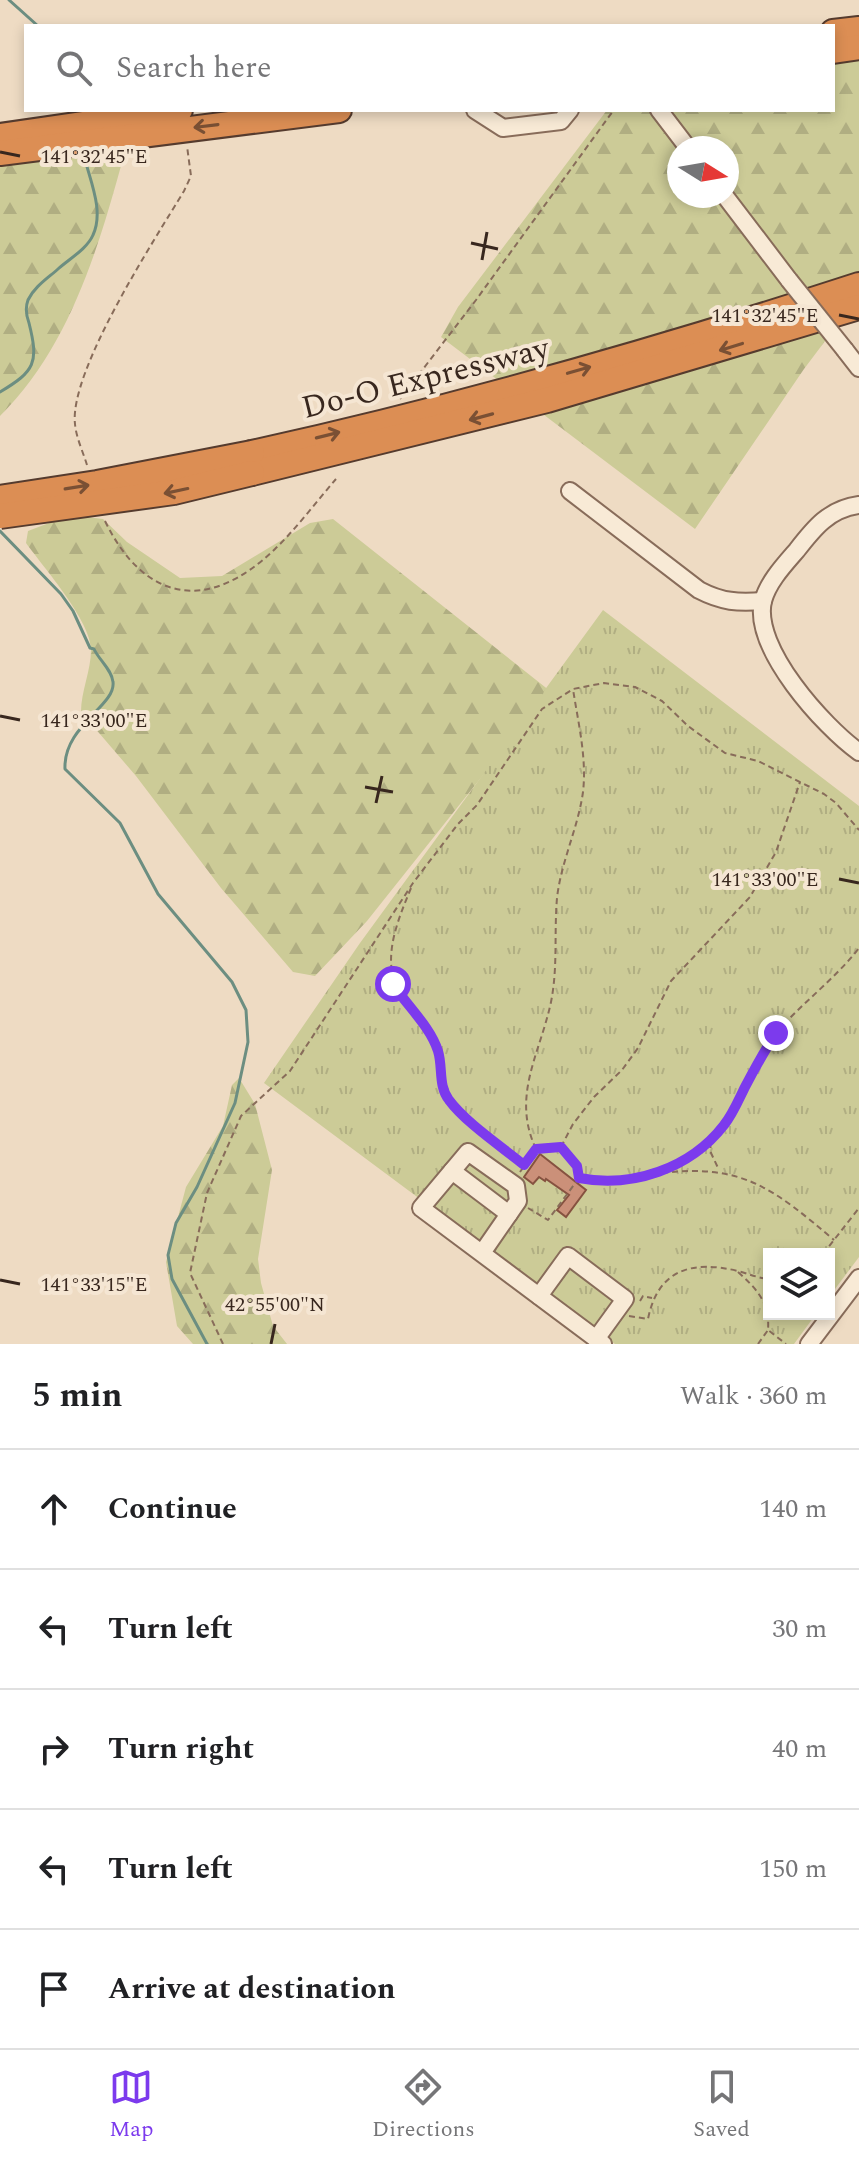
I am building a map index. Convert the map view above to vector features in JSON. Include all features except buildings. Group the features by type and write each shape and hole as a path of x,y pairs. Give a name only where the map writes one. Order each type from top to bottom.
{"highway":[{"path":"835,32 859,29"},
{"path":"835,51 859,47"},
{"path":"0,136 52,137 181,119 304,112"},
{"path":"0,153 52,137"},
{"name":"Do-O Expressway","path":"0,516 174,492 252,463 720,330 859,285"},
{"name":"Do-O Expressway","path":"0,498 252,463 547,400 859,307"}],"street":[{"path":"478,112 503,128 561,121 568,112"},
{"path":"661,112 679,136"},
{"path":"734,208 859,368"},
{"path":"570,491 699,590 720,601 763,601"},
{"path":"859,505 843,507 818,522 775,577 763,601 762,619 768,642 783,668 820,716 859,752"},
{"path":"482,1253 514,1208 516,1186 468,1152 421,1208 482,1253 539,1296 600,1341 625,1299 568,1256 539,1296"},
{"path":"452,1171 514,1208"},
{"path":"809,1344 859,1278"}],"path":[{"path":"400,398 476,300 612,112"},
{"path":"88,466 75,423 83,383 122,294 191,176 181,119"},
{"path":"105,523 127,558 143,574 163,586 193,592 211,589 233,580 276,549 336,479"},
{"path":"223,1344 190,1273 207,1193 241,1116 290,1071 413,883 458,824 477,805 542,709 573,689 604,683 635,687 662,701 688,726 725,753 758,761 800,780 836,803 859,830"},
{"path":"536,1149 528,1131 524,1100 551,1002 556,968 558,896 584,788 583,753 573,689"},
{"path":"561,1147 573,1124 594,1097 622,1070 638,1048 671,981 750,897 776,852 800,780"},
{"path":"413,883 393,932 390,958 393,984 427,1031 438,1052 442,1086 447,1098 524,1165"},
{"path":"657,1174 688,1158 726,1124 776,1033 844,967 859,948"},
{"path":"710,1141 711,1153 720,1171"},
{"path":"512,1183 536,1149 561,1147"},
{"path":"514,1208 548,1220 579,1178 577,1166 561,1147"},
{"path":"579,1178 600,1182 693,1169 720,1171 743,1177 794,1206 834,1240"},
{"path":"828,1248 859,1208"},
{"path":"652,1298 643,1296 628,1316 648,1319 652,1298 673,1274 691,1268 737,1271 763,1278"},
{"path":"737,1271 764,1299 769,1315 768,1330 758,1344"},
{"path":"768,1330 786,1344"}],"green space":[{"path":"859,24 859,296 804,369 695,529 441,337 458,307 605,112 835,112 835,27"},
{"path":"136,112 101,233 71,312 28,385 0,416 0,123"},
{"path":"70,515 103,519 127,542 180,578 222,576 310,523 333,519 550,691 367,921 315,976 293,972 221,888 136,776 81,712 91,658 89,638 75,610 26,543 28,531"},
{"path":"603,610 859,806 859,1257 835,1289 835,1248 763,1248 763,1320 812,1320 794,1344 615,1344 264,1083 360,943"},
{"path":"239,1078 255,1104 272,1170 258,1259 273,1326 287,1344 193,1344 177,1326 166,1262 186,1187 223,1126 232,1085"}],"waterway":[{"path":"9,0 36,24"},
{"path":"0,392 21,378 31,365 34,348 26,309 28,300 93,235 96,204 83,151"},
{"path":"0,531 61,594 73,611 90,648 94,649 112,678 112,691 72,741 65,769 120,823 158,894 232,982 246,1010 248,1042 235,1103 197,1187 176,1223 168,1255 172,1279 207,1344"}],"route":[{"path":"393,984 427,1031 438,1052 442,1086 447,1098 460,1111 524,1165 536,1149 561,1147 577,1166 579,1178 600,1182 657,1174 688,1158 710,1141 726,1124 776,1033"}]}
